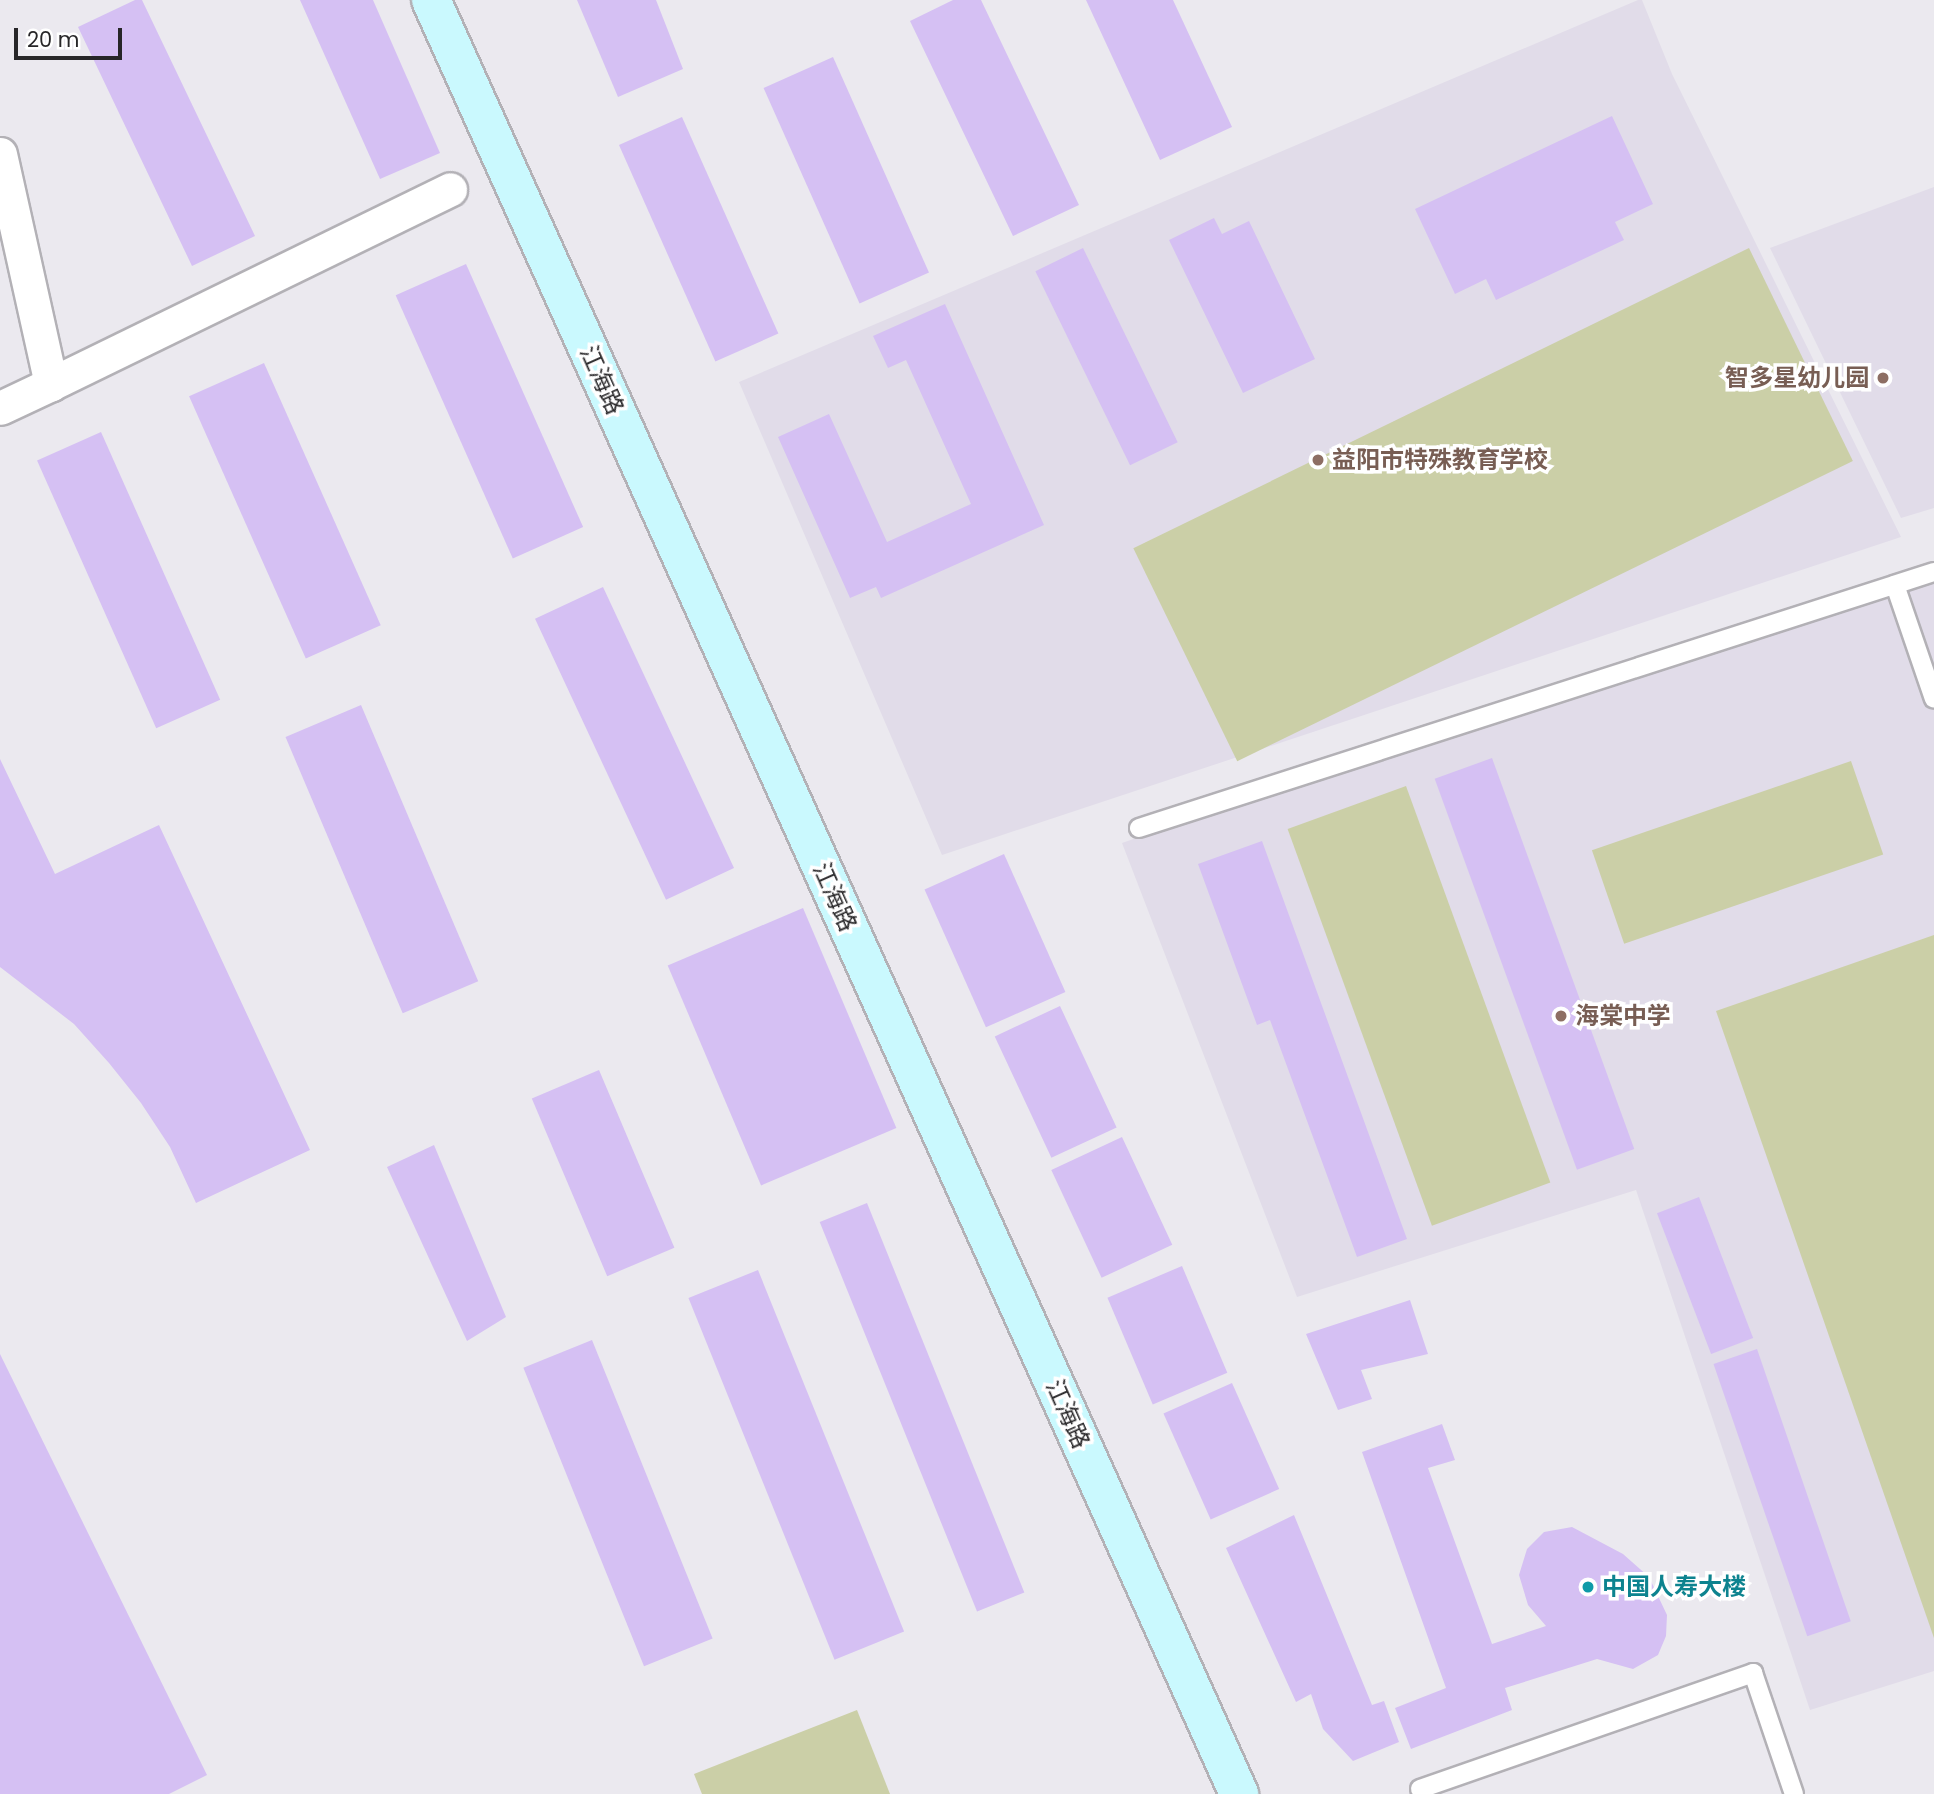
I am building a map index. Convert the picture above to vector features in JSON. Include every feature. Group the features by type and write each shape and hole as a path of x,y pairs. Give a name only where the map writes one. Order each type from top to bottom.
{"street":[{"name":"江海路","path":"431,0 1239,1794"},
{"path":"0,155 51,384"},
{"path":"0,408 450,190"}],"lane":[{"path":"1139,828 1934,572"},
{"path":"1895,585 1934,699"},
{"path":"1420,1789 1753,1673 1794,1794"}],"shaded area":[{"name":"益阳市特殊教育学校","path":"1642,0 1672,74 1901,537 942,855 739,382"},
{"name":"智多星幼儿园","path":"1934,187 1934,508 1901,518 1770,248"},
{"name":"海棠中学","path":"1934,561 1934,1671 1810,1710 1636,1190 1297,1297 1122,843"}],"green space":[{"path":"1749,248 1853,461 1237,761 1133,548"},
{"path":"1851,761 1883,855 1624,944 1592,850"},
{"path":"1406,786 1550,1183 1432,1226 1288,829"},
{"path":"1934,935 1934,1638 1716,1011"},
{"path":"857,1710 890,1794 702,1794 694,1774"}],"building":[{"path":"135,0 142,0 255,236 192,266 78,27"},
{"path":"300,0 373,0 440,153 380,179"},
{"path":"577,0 656,0 683,69 618,97"},
{"path":"953,0 981,0 1079,205 1013,236 910,21"},
{"path":"1086,0 1173,0 1232,127 1160,160"},
{"path":"833,57 929,273 860,304 764,88"},
{"path":"1612,116 1653,204 1615,222 1624,240 1496,300 1486,279 1455,294 1415,209"},
{"path":"682,117 778,334 715,362 619,145"},
{"path":"1214,218 1222,234 1249,221 1315,359 1243,393 1169,240"},
{"path":"1083,248 1178,442 1130,465 1035,271"},
{"path":"466,264 583,527 513,558 396,295"},
{"path":"945,304 1044,525 881,598 876,587 850,598 778,437 829,414 887,542 971,504 906,360 888,368 873,336"},
{"path":"264,363 381,625 306,659 189,396"},
{"path":"101,432 220,700 156,728 37,460"},
{"path":"603,587 734,868 666,900 535,619"},
{"path":"361,705 478,981 403,1013 286,737"},
{"path":"1492,758 1634,1149 1577,1170 1435,779"},
{"path":"0,759 55,874 159,825 310,1150 196,1203 170,1147 141,1103 109,1063 74,1024 0,967"},
{"path":"1262,841 1407,1239 1357,1257 1270,1020 1257,1025 1198,864"},
{"path":"1004,854 1065,992 986,1027 925,889"},
{"path":"803,908 896,1128 761,1185 668,965"},
{"path":"1060,1006 1117,1127 1051,1158 995,1036"},
{"path":"599,1070 674,1248 607,1276 532,1099"},
{"path":"1122,1137 1172,1245 1102,1278 1051,1170"},
{"path":"434,1145 506,1317 467,1341 387,1167"},
{"path":"1699,1197 1753,1338 1711,1354 1657,1213"},
{"path":"867,1203 1024,1592 977,1612 820,1222"},
{"path":"1182,1266 1227,1373 1153,1404 1107,1298"},
{"path":"758,1270 904,1632 835,1660 688,1298"},
{"path":"1410,1300 1428,1354 1361,1370 1372,1399 1338,1410 1306,1334"},
{"path":"592,1340 713,1639 644,1666 523,1368"},
{"path":"1757,1349 1851,1621 1807,1636 1714,1364"},
{"path":"0,1354 207,1775 169,1794 0,1794"},
{"path":"1232,1383 1279,1489 1211,1519 1163,1414"},
{"name":"中国人寿大楼","path":"1442,1424 1455,1460 1428,1468 1492,1644 1546,1626 1528,1605 1519,1575 1527,1549 1544,1532 1572,1527 1623,1554 1649,1577 1667,1615 1666,1636 1658,1655 1633,1669 1597,1659 1505,1688 1512,1710 1411,1749 1395,1708 1446,1688 1362,1452"},
{"path":"1294,1515 1372,1705 1384,1701 1399,1742 1353,1761 1323,1729 1311,1694 1296,1702 1226,1548"}],"place":[{"name":"智多星幼儿园","path":"1883,378"},
{"name":"益阳市特殊教育学校","path":"1318,460"},
{"name":"海棠中学","path":"1561,1016"},
{"name":"中国人寿大楼","path":"1588,1587"}]}
